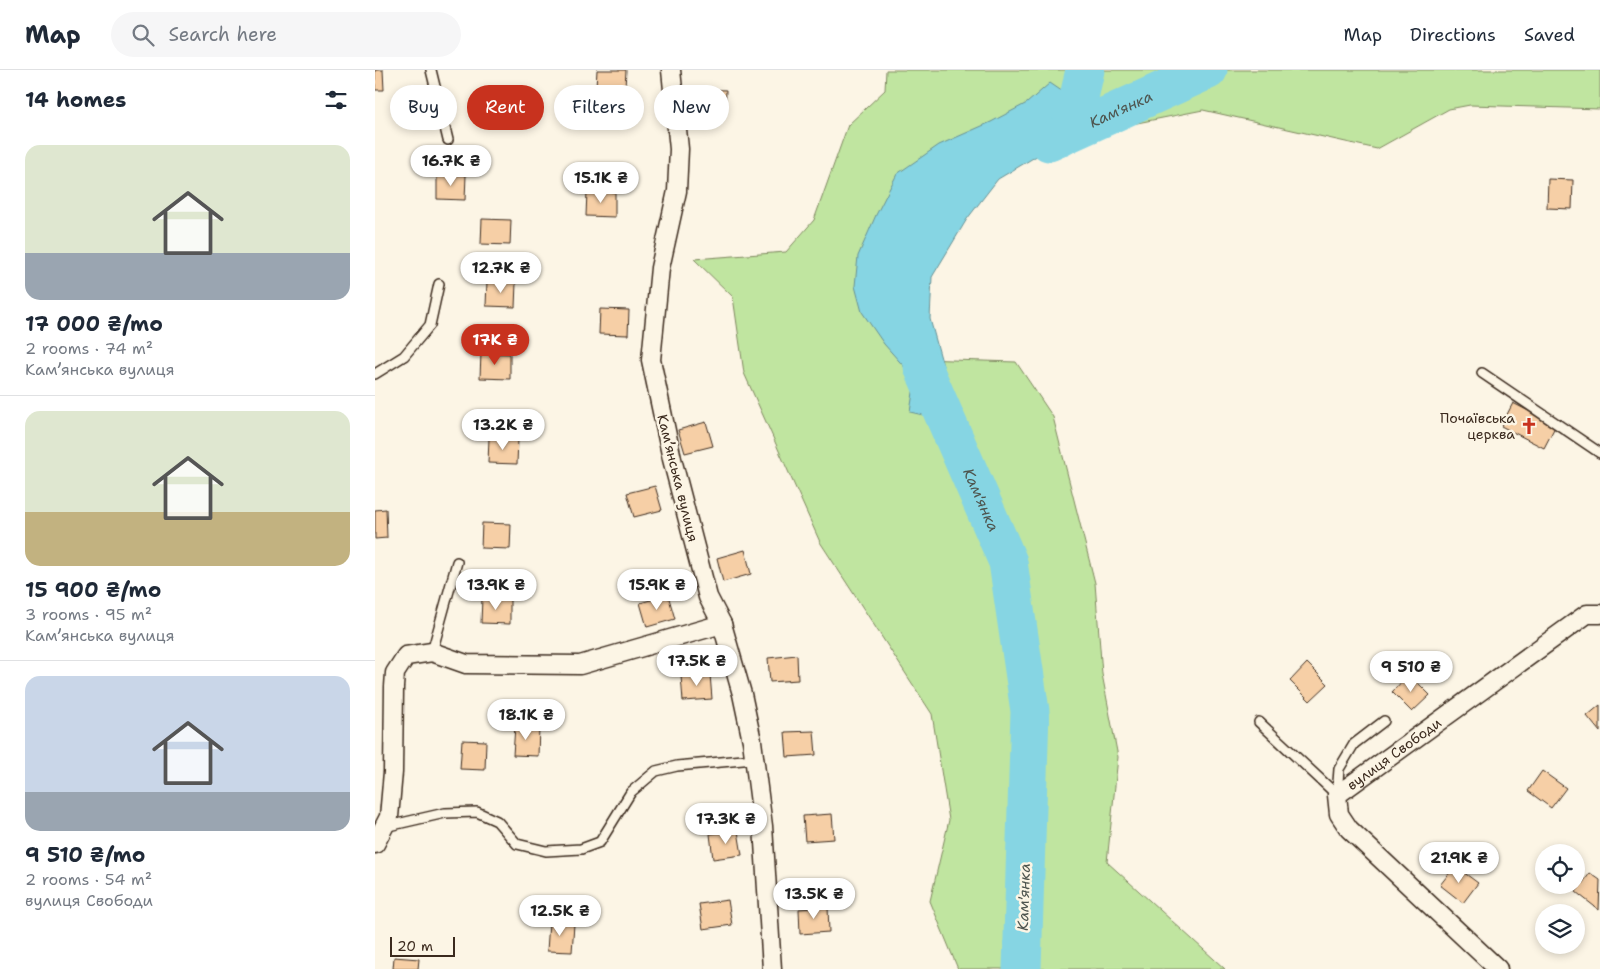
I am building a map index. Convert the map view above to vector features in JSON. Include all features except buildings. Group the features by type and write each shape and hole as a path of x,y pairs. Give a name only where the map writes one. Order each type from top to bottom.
{"street":[{"name":"Камʼянська вулиця","path":"671,70 679,149 677,182 660,268 651,360 672,459 708,597 723,624 742,694 754,759 763,826 772,969"},
{"name":"вулиця Свободи","path":"1337,795 1587,614 1600,614"},
{"path":"375,844 389,817 393,772 395,673 406,656 432,652 465,664 580,665 723,624"},
{"path":"1337,795 1339,814 1349,829 1498,969"}],"lane":[{"path":"431,70 448,140"},
{"path":"375,374 405,356 430,325 439,284"},
{"path":"1482,373 1600,453"},
{"path":"432,652 457,562"},
{"path":"1337,795 1339,769 1354,744 1384,721"},
{"path":"1259,722 1337,795"},
{"path":"384,828 445,813 477,812 497,822 517,844 546,852 581,849 600,842 631,792 656,771 677,766 754,759"}],"green space":[{"path":"886,70 1600,70 1600,109 1470,105 1449,109 1377,149 1203,110 1127,125 1114,113 1041,142 894,229 920,359 1016,362 1053,417 1095,583 1102,674 1118,757 1107,862 1225,969 958,969 930,901 949,820 932,714 820,542 744,373 733,297 694,259 786,252 814,220 848,125 885,90"}],"water":[{"path":"1050,83 1091,111 1104,128 1040,154 998,179 967,219 932,277 930,319 945,373 959,408 936,418 910,412 914,386 907,370 884,344 862,312 855,286 858,256 897,174 939,145 991,122 1027,103"}],"waterway":[{"name":"Кам'янка","path":"1061,137 1078,102 1085,70"},
{"name":"Кам'янка","path":"1049,142 1208,70"},
{"name":"Кам'янка","path":"923,367 1008,562 1030,711 1022,969"}],"place":[{"name":"Почаївська церква","path":"1529,426"}]}
